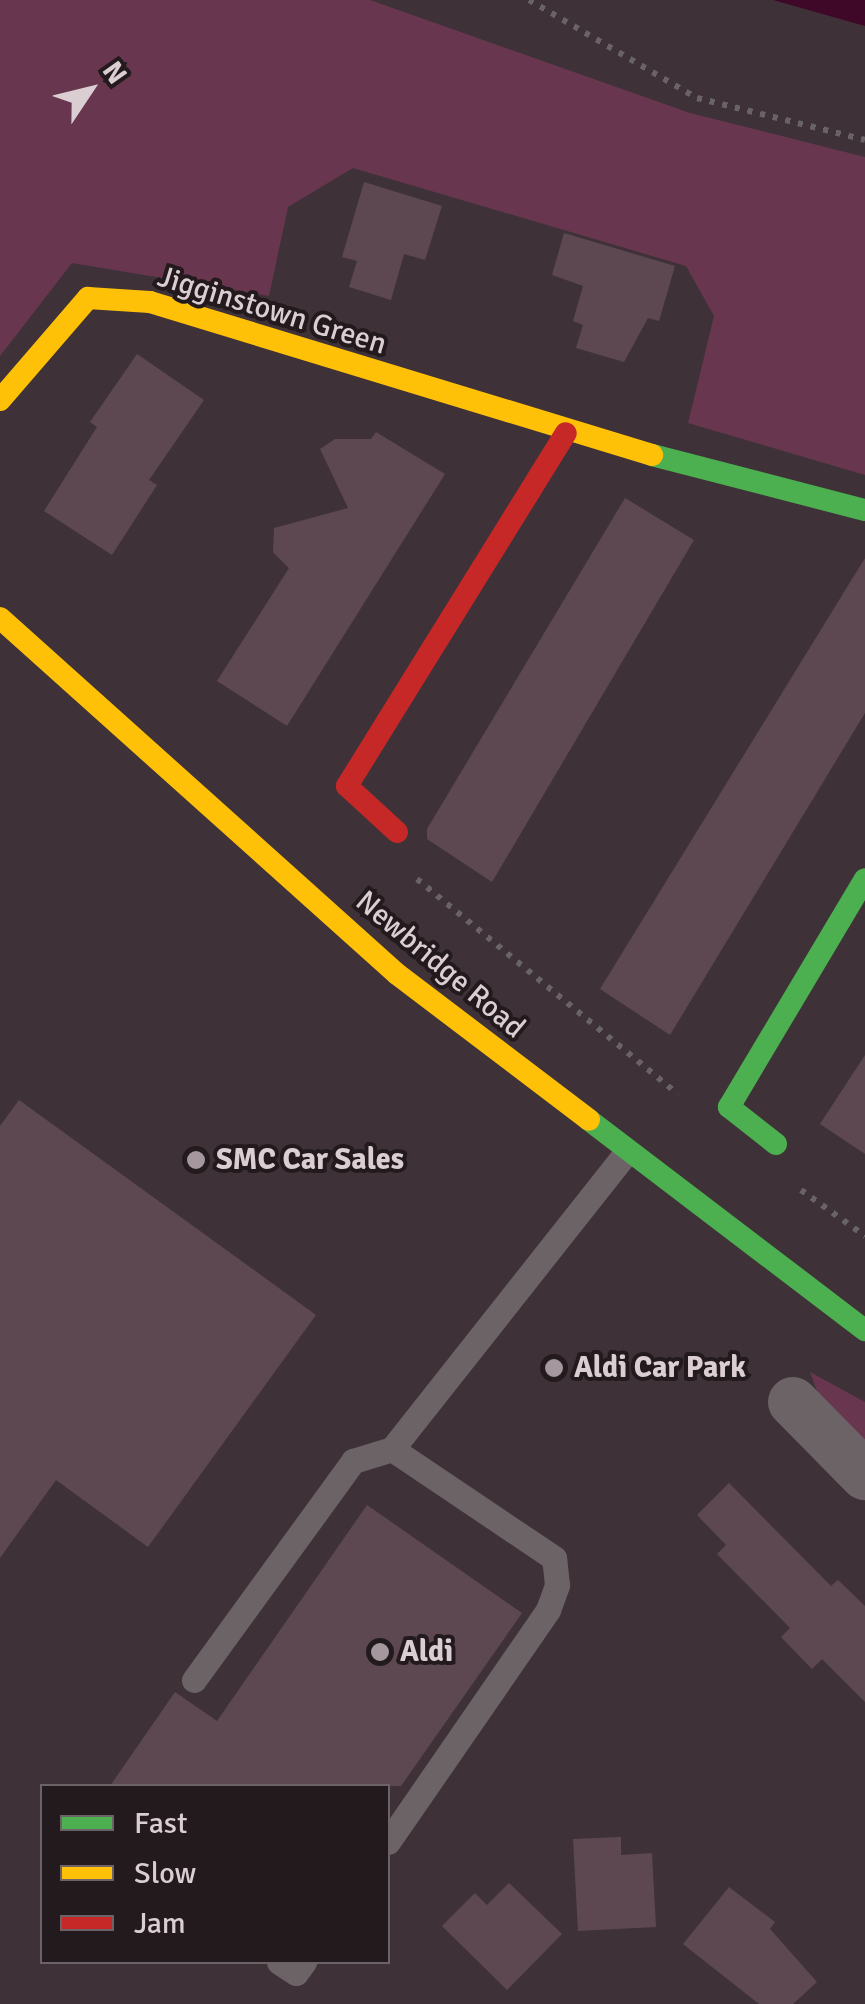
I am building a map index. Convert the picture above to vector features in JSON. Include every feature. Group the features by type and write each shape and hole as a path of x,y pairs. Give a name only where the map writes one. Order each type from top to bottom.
{"street":[{"name":"Jigginstown Green","path":"0,400 88,298 135,301 566,433 865,510"},
{"path":"397,832 347,786 566,433"},
{"name":"Newbridge Road","path":"0,618 397,974 626,1153 865,1330"},
{"path":"776,1144 730,1107 865,878"},
{"path":"793,1402 865,1476"}],"lane":[{"path":"194,1680 353,1461 392,1449 626,1153"},
{"path":"390,1839 548,1610 557,1586 554,1558 392,1449"},
{"path":"282,1964 296,1973 303,1964"}],"path":[{"path":"529,0 697,98 865,140"},
{"path":"397,832 391,857 406,870 694,1107 730,1107"},
{"path":"776,1144 778,1173 865,1236"}],"shaded area":[{"path":"0,0 370,0 690,113 865,157 865,475 688,423 714,316 686,266 353,168 288,207 269,296 72,263 0,356"},
{"path":"773,0 865,0 865,26"},
{"path":"810,1372 865,1402 865,1442 818,1394"}],"building":[{"path":"364,182 442,206 425,260 404,254 391,300 349,287 357,261 342,257"},
{"path":"564,233 675,266 659,321 648,318 624,362 576,348 583,325 573,321 583,286 552,275"},
{"path":"137,354 204,400 149,480 157,485 112,555 44,511 97,427 90,422"},
{"path":"376,432 445,474 287,726 217,681 289,568 273,552 274,528 348,508 320,449 335,439 371,439"},
{"path":"625,498 694,540 492,882 427,839 427,829"},
{"path":"865,558 865,713 670,1035 600,989"},
{"path":"865,1055 865,1154 820,1124"},
{"path":"19,1100 316,1315 148,1547 56,1480 0,1558 0,1126"},
{"path":"729,1483 831,1586 838,1580 865,1606 865,1702 822,1659 812,1669 781,1637 790,1628 717,1554 726,1545 697,1515"},
{"name":"Aldi","path":"367,1505 522,1613 401,1786 111,1784 175,1692 217,1721"},
{"path":"621,1837 621,1855 652,1853 656,1927 578,1931 573,1839"},
{"path":"509,1883 562,1934 507,1990 442,1926 475,1893 487,1905"},
{"path":"729,1887 775,1922 770,1929 817,1982 793,2004 759,2004 683,1944"}],"traffic: fast":[{"path":"652,455 865,510"},
{"path":"776,1144 729,1107 865,879"},
{"path":"589,1120 865,1330"}],"traffic: slow":[{"path":"0,400 88,298 150,302 652,455"},
{"path":"0,618 397,974 589,1120"}],"traffic: jam":[{"path":"397,832 347,786 566,433"}],"place":[{"name":"SMC Car Sales","path":"196,1160"},
{"name":"Aldi Car Park","path":"554,1368"},
{"name":"Aldi","path":"380,1652"}]}
